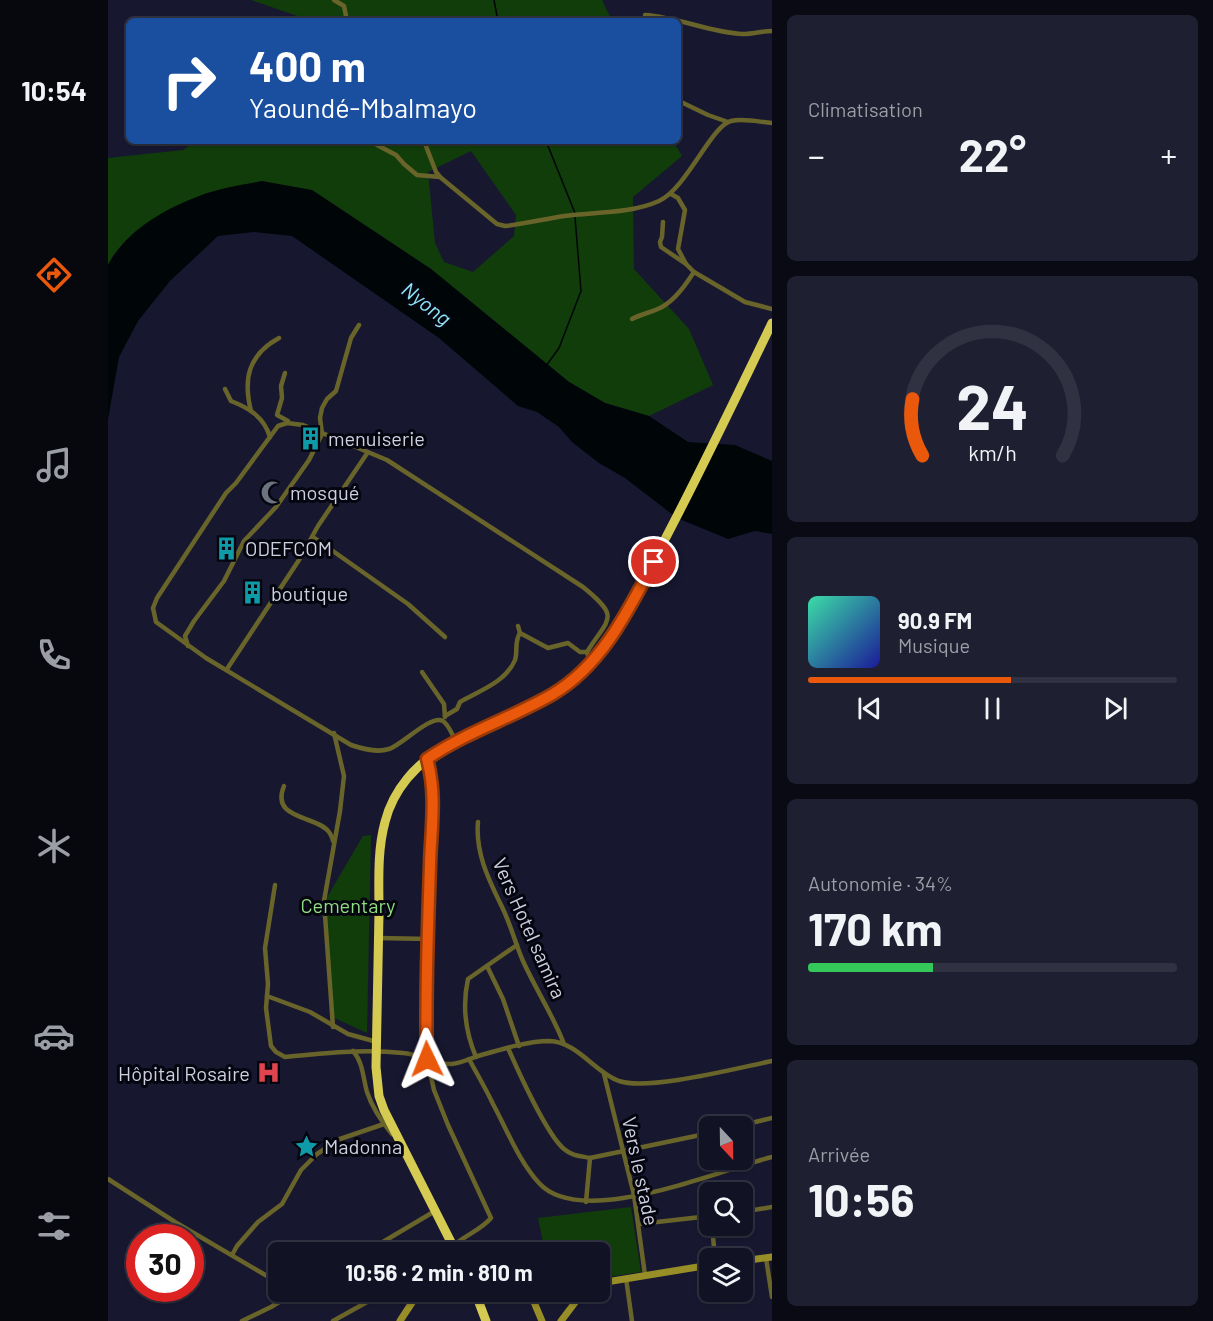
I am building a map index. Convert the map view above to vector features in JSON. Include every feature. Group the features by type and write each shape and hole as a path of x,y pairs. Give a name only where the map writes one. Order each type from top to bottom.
{"highway":[{"path":"452,1242 400,1143 379,1096 376,1053 378,938 380,856 385,822 398,791 415,768 456,742 554,693 590,663 612,638 719,434 772,323"},
{"path":"479,1302 486,1321"}],"street":[{"path":"334,0 344,6"},
{"path":"341,0 347,18"},
{"path":"645,15 666,18"},
{"path":"681,22 707,29 742,34 772,31"},
{"path":"681,102 728,122 739,120 772,123"},
{"path":"425,144 440,177 497,224 505,226 646,206 671,194 728,122"},
{"path":"376,144 396,155 417,175 440,177"},
{"path":"671,194 678,198 685,210 678,249 686,264"},
{"path":"663,222 661,247 694,272 745,302 772,309"},
{"path":"632,319 669,302 685,286 694,272"},
{"path":"188,645 185,636 199,613 224,581 244,541 276,507 304,468 322,435 320,418 322,408 327,399 336,392 351,338 359,325"},
{"path":"252,411 247,387 251,367 261,350 279,338"},
{"path":"285,373 277,415 280,418 322,435 331,436 387,460 575,581 600,600 608,611 607,622 587,652 590,663"},
{"path":"225,389 231,401 252,411 262,421 270,437"},
{"path":"293,423 278,426 199,533 155,603 153,614 156,622 227,669 361,748 383,750 398,746 430,722 439,720 445,723"},
{"path":"227,669 368,452"},
{"path":"313,537 408,604 445,637"},
{"path":"518,626 520,633 548,648 568,643 580,652 587,652"},
{"path":"444,716 457,709 460,702 507,674 516,657 516,639 520,633"},
{"path":"422,672 444,704 445,723 456,742"},
{"path":"333,733 344,776 324,901 333,1027"},
{"path":"427,759 432,776 434,802 430,854 427,1059 434,1090 445,1118 492,1218 459,1242"},
{"path":"284,786 281,793 286,808 329,831 333,841"},
{"name":"Vers Hotel samira","path":"478,822 478,838 484,867 523,960 556,1023 564,1044"},
{"path":"275,885 265,948 266,1008 271,1046 285,1057 353,1051 406,1053 452,1064 508,1047 549,1041 564,1044 604,1074 625,1083 650,1083 772,1061"},
{"path":"378,938 429,939"},
{"path":"476,1056 466,1029 464,1014 468,979 518,945"},
{"path":"487,966 503,999 519,1046"},
{"path":"267,996 310,1012 348,1034 376,1041"},
{"path":"508,1047 552,1134 562,1148 572,1154 590,1158 699,1135"},
{"path":"353,1051 362,1067 373,1106 400,1143"},
{"path":"469,1059 524,1162 540,1185 552,1195 586,1202 612,1201 690,1182 772,1157"},
{"name":"Vers le stade","path":"604,1074 634,1195 645,1275"},
{"path":"753,1123 772,1118"},
{"path":"232,1255 258,1222 282,1204 301,1170 317,1154 340,1139 384,1124"},
{"path":"586,1202 590,1158"},
{"path":"108,1179 175,1222 268,1276"},
{"path":"753,1210 772,1207"},
{"path":"383,1242 435,1211"},
{"path":"639,1224 699,1217"},
{"path":"753,1260 769,1257 772,1297"},
{"path":"610,1281 699,1267"},
{"path":"626,1278 632,1321"},
{"path":"242,1321 279,1302"},
{"path":"333,1321 367,1302"},
{"path":"400,1321 412,1302"},
{"path":"534,1302 542,1321"},
{"path":"561,1321 575,1302"}],"green space":[{"path":"251,0 602,0 611,18 303,18"},
{"path":"192,144 675,144 682,156 633,197 634,269 689,329 713,385 649,416 605,403 569,382 431,269 312,190 114,254 108,265 108,158 183,150","holes":["471,151 516,215 514,236 473,272 444,262 435,243 428,172"]},
{"name":"Cementary","path":"371,835 367,1033 330,1016 326,899 363,836"},
{"path":"631,1207 641,1272 610,1277 610,1242 543,1242 538,1218"}],"water":[{"name":"Nyong","path":"262,181 312,190 431,269 569,382 605,403 649,416 688,442 735,445 772,461 772,534 755,531 728,539 677,518 625,478 599,463 572,442 559,427 537,412 518,406 439,338 292,236 254,232 218,236 170,281 138,321 119,357 108,419 108,265 125,241 159,215 214,191"}],"waterway":[{"path":"494,0 497,18"},
{"path":"547,144 575,213"},
{"path":"546,366 559,348 581,291 575,217"}],"place":[{"name":"menuiserie","path":"310,438"},
{"name":"mosqué","path":"272,492"},
{"name":"ODEFCOM","path":"227,548"},
{"name":"boutique","path":"253,593"},
{"name":"Hôpital Rosaire","path":"268,1073"},
{"name":"Madonna","path":"306,1146"}],"route":[{"path":"427,1059 430,854 434,802 432,776 427,759 440,750 534,705 573,679 612,638 654,562"}]}
